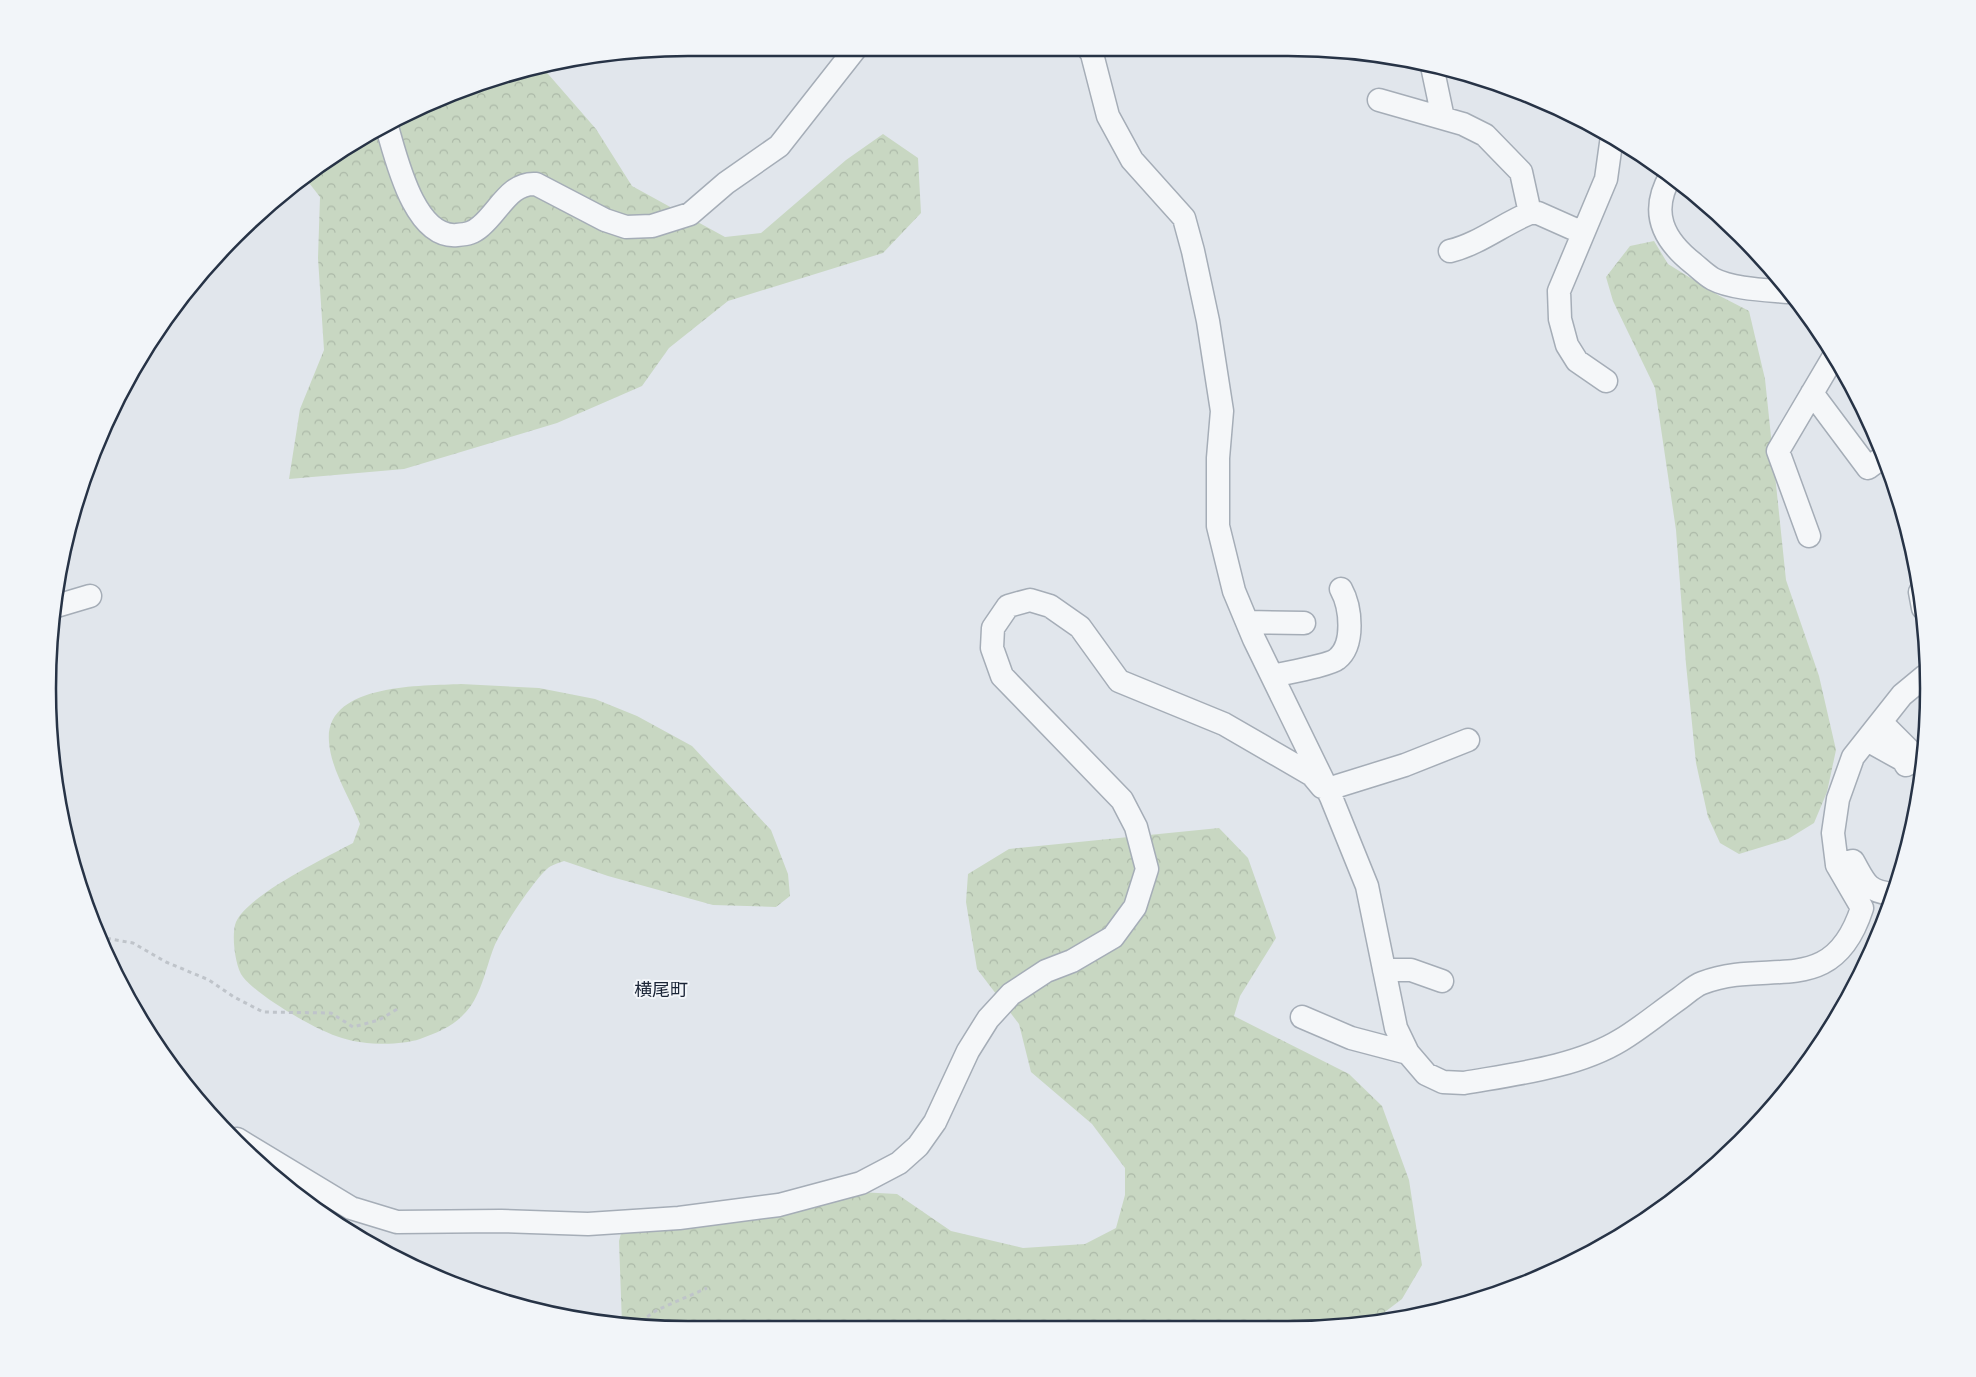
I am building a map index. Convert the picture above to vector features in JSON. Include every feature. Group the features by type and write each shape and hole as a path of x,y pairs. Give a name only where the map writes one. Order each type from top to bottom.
{"street":[{"path":"389,132 406,189 425,219 438,230 448,235 472,234 482,226 516,187 526,183 536,184 605,220 626,227 652,226 690,214 726,183 779,146 850,56"},
{"path":"1093,56 1108,116 1132,160 1184,218 1208,320 1222,411 1218,458 1218,526 1234,591 1329,793 1367,886 1396,1028 1408,1053 1426,1074 1443,1082 1464,1083 1592,1056 1622,1040 1700,984 1728,975 1791,972 1822,965 1840,950 1857,924 1862,908 1837,865 1833,833 1838,798 1853,757 1902,696 1920,681"},
{"path":"1434,74 1443,118"},
{"path":"1379,100 1463,124 1485,135 1521,172 1530,213"},
{"path":"1606,381 1577,361 1567,345 1560,319 1559,291 1606,179 1611,145"},
{"path":"1666,183 1662,190 1660,222 1672,244 1713,279 1736,285 1778,291"},
{"path":"1450,251 1466,247 1507,222 1530,213 1538,212 1584,233"},
{"path":"1809,536 1778,451 1830,363"},
{"path":"1812,393 1868,468 1877,461"},
{"path":"1273,676 1336,660 1346,646 1349,627 1346,598 1341,589"},
{"path":"62,604 90,596"},
{"path":"260,1153 350,1208 397,1222 501,1221 588,1224 679,1218 779,1205 861,1183 899,1163 918,1146 935,1122 968,1051 988,1020 1011,994 1046,971 1072,961 1114,937 1135,908 1147,869 1136,827 1122,800 1002,676 992,648 993,628 1008,606 1030,600 1050,606 1080,628 1118,681 1224,724 1312,775 1329,793"},
{"path":"1247,622 1304,623"},
{"path":"1881,722 1913,754 1914,766"},
{"path":"1329,793 1468,740"},
{"path":"1867,740 1914,766"},
{"path":"1837,865 1853,861 1865,882 1874,892 1886,893"},
{"path":"1862,908 1880,909"},
{"path":"1384,970 1411,970 1442,981"},
{"path":"1302,1017 1352,1038 1408,1053"}],"path":[{"path":"108,939 133,943 166,962 209,980 234,997 263,1012 331,1013 353,1027 379,1020 399,1008"},
{"path":"644,1319 657,1310 707,1288"}],"green space":[{"path":"547,73 596,129 632,186 725,237 761,233 846,160 883,134 918,158 921,213 883,253 728,301 669,348 642,386 557,423 404,469 289,479 300,409 324,350 318,258 320,197 309,183 372,141 409,121 447,104 485,90"},
{"path":"1654,241 1668,264 1718,295 1749,311 1765,379 1786,580 1819,676 1836,750 1827,792 1814,823 1788,839 1739,854 1720,843 1708,817 1696,763 1676,530 1655,388 1613,301 1606,277 1630,246"},
{"path":"461,684 539,688 595,699 637,716 692,746 771,830 788,874 790,896 776,907 713,905 608,876 564,861 547,869 526,894 497,940 474,1000 459,1019 443,1029 420,1039 402,1043 360,1042 331,1034 275,1003 251,985 240,972 235,950 234,934 236,922 243,911 271,889 307,867 353,843 360,824 333,763 329,742 332,723 342,708 358,698 401,688"},
{"path":"1219,828 1248,858 1276,938 1240,996 1234,1016 1349,1074 1382,1106 1409,1180 1422,1265 1402,1299 1383,1313 1288,1321 688,1321 622,1317 619,1241 624,1222 859,1192 897,1194 951,1231 1023,1248 1085,1244 1116,1228 1125,1195 1125,1168 1092,1124 1031,1072 1019,1024 977,969 966,902 968,874 1009,849"}],"district":[{"name":"横尾町","path":"661,991"}]}
